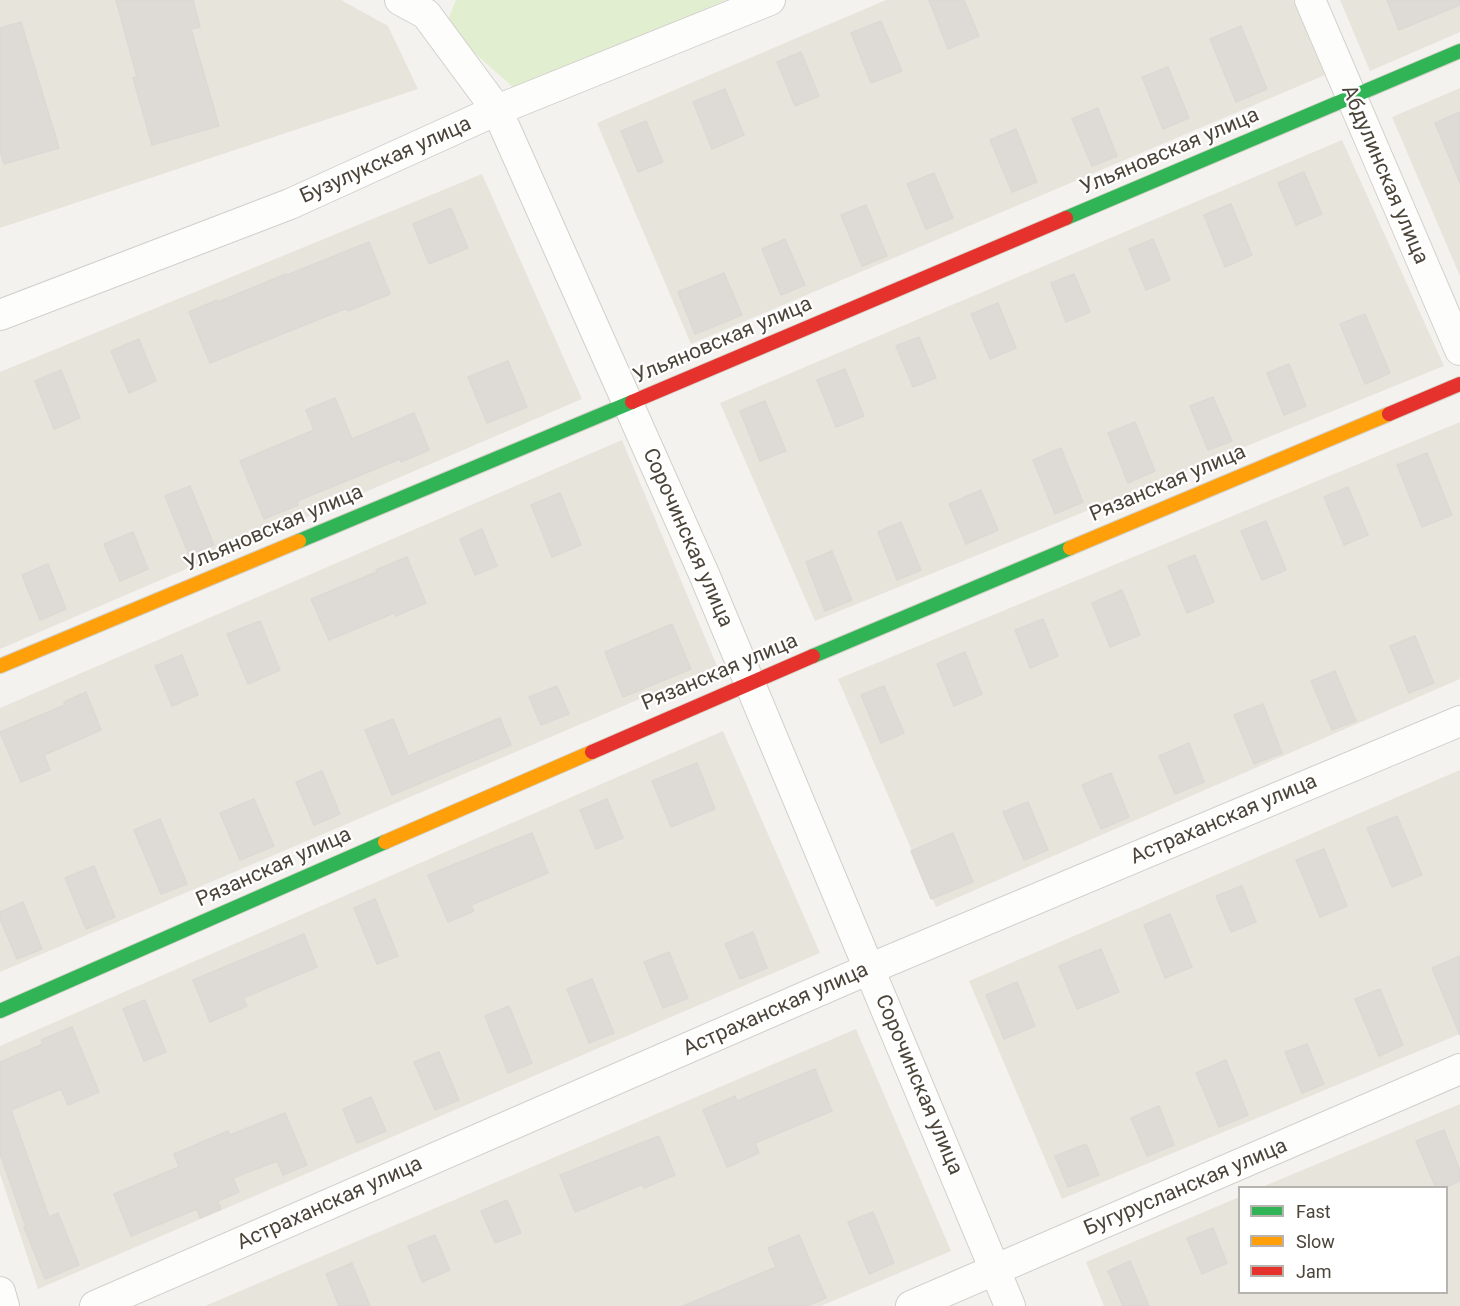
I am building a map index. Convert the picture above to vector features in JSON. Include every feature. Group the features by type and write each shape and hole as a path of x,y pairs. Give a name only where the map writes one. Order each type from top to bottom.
{"street":[{"name":"Сорочинская улица","path":"400,0 433,7 497,110 704,574 1010,1306"},
{"name":"Бузулукская улица","path":"0,315 290,204 497,110 770,0"},
{"name":"Абдулинская улица","path":"1310,0 1350,98 1460,350"},
{"name":"Ульяновская улица","path":"0,666 628,404 1460,51"},
{"name":"Рязанская улица","path":"0,1011 749,682 1460,384"},
{"name":"Астраханская улица","path":"95,1306 869,969 1460,721"},
{"name":"Бугурусланская улица","path":"911,1306 1460,1069"},
{"path":"0,1292 4,1306"}],"shaded area":[{"path":"0,0 341,0 388,26 418,89 0,228"},
{"path":"886,0 1293,0 1325,75 691,344 597,123"},
{"path":"1340,0 1460,0 1460,32 1370,71"},
{"path":"1460,88 1460,276 1392,117"},
{"path":"1342,140 1444,366 815,621 720,403"},
{"path":"482,174 582,399 0,649 0,372"},
{"path":"1460,422 1460,679 936,907 838,679"},
{"path":"622,440 717,666 0,972 0,708"},
{"path":"723,731 820,953 38,1289 0,1174 0,1046"},
{"path":"1460,770 1460,1034 1062,1199 969,981"},
{"path":"856,1029 951,1251 821,1306 205,1306"},
{"path":"1460,1104 1460,1306 1104,1306 1086,1262 1238,1197 1238,1294 1448,1294 1448,1186 1264,1186"}],"green space":[{"path":"456,0 726,0 515,89 453,34 449,17"}],"building":[{"path":"116,0 193,0 200,27 191,29 219,126 152,145 133,78 137,77"},
{"path":"929,0 964,0 979,36 948,49"},
{"path":"1387,0 1460,0 1460,5 1399,30"},
{"path":"881,21 902,71 871,83 851,33"},
{"path":"21,22 59,148 4,164 0,151 0,28"},
{"path":"1241,26 1267,89 1236,102 1210,39"},
{"path":"801,52 819,96 795,106 777,62"},
{"path":"1168,67 1189,118 1163,129 1142,77"},
{"path":"725,89 744,135 712,149 693,102"},
{"path":"1098,108 1117,156 1092,166 1072,119"},
{"path":"1460,112 1460,183 1435,123"},
{"path":"646,121 663,162 638,172 621,131"},
{"path":"1016,129 1037,182 1012,192 990,140"},
{"path":"1304,172 1322,214 1296,225 1278,183"},
{"path":"934,173 953,218 926,229 907,184"},
{"path":"1231,204 1252,255 1225,267 1204,215"},
{"path":"866,205 887,256 862,266 841,215"},
{"path":"451,208 468,248 429,264 413,224"},
{"path":"785,239 805,285 781,295 762,249"},
{"path":"1153,239 1170,280 1146,290 1129,249"},
{"path":"369,242 390,294 348,311 347,308 210,363 189,312"},
{"path":"724,273 742,315 695,334 678,292"},
{"path":"1074,274 1090,312 1066,322 1051,283"},
{"path":"998,303 1016,348 990,359 971,314"},
{"path":"1365,314 1390,373 1365,384 1340,324"},
{"path":"919,337 936,378 913,387 896,346"},
{"path":"139,339 156,381 129,393 111,351"},
{"path":"508,361 527,407 487,423 468,377"},
{"path":"1289,364 1306,406 1284,415 1267,373"},
{"path":"845,369 864,416 836,427 817,380"},
{"path":"61,370 80,418 54,429 35,381"},
{"path":"1213,397 1232,441 1208,450 1190,406"},
{"path":"335,398 352,439 414,413 429,450 401,462 400,459 297,501 298,505 264,519 240,461 314,430 306,410"},
{"path":"765,401 786,451 760,461 740,411"},
{"path":"1135,422 1155,471 1128,483 1108,433"},
{"path":"1061,448 1083,502 1055,514 1033,460"},
{"path":"1427,453 1452,515 1422,527 1397,465"},
{"path":"190,486 214,545 189,555 165,496"},
{"path":"1348,487 1368,535 1344,545 1324,497"},
{"path":"981,490 998,530 966,544 949,504"},
{"path":"560,493 581,545 552,557 531,505"},
{"path":"1266,521 1286,570 1262,580 1241,531"},
{"path":"901,522 921,570 897,580 878,532"},
{"path":"482,529 497,566 475,575 460,539"},
{"path":"133,532 148,569 120,581 104,544"},
{"path":"832,551 852,600 825,611 806,562"},
{"path":"1195,555 1214,602 1187,613 1168,566"},
{"path":"407,557 426,603 396,616 394,613 329,640 311,599"},
{"path":"48,564 66,609 40,620 22,575"},
{"path":"1122,590 1140,635 1110,647 1092,603"},
{"path":"1043,619 1058,656 1030,668 1015,630"},
{"path":"260,621 280,670 248,684 227,634"},
{"path":"672,624 691,669 623,697 605,652"},
{"path":"1415,636 1434,683 1409,693 1390,646"},
{"path":"965,652 982,694 954,706 937,664"},
{"path":"182,655 198,695 172,706 155,666"},
{"path":"1335,671 1356,721 1332,730 1311,681"},
{"path":"557,686 569,714 541,725 529,697"},
{"path":"884,686 904,733 881,743 861,695"},
{"path":"86,692 101,730 44,755 50,770 21,782 0,732 65,705 64,702"},
{"path":"1263,704 1282,753 1254,764 1234,715"},
{"path":"500,718 511,745 392,795 365,730 393,719 408,756"},
{"path":"1189,743 1204,782 1175,794 1159,756"},
{"path":"697,763 715,809 671,827 652,781"},
{"path":"322,771 340,814 314,825 296,782"},
{"path":"1111,773 1129,817 1101,829 1082,785"},
{"path":"254,799 274,846 240,860 220,813"},
{"path":"607,799 623,838 596,849 580,810"},
{"path":"1028,802 1048,850 1024,860 1003,812"},
{"path":"1397,816 1422,875 1392,887 1367,828"},
{"path":"160,819 187,884 161,894 134,830"},
{"path":"532,833 548,873 471,905 474,911 448,922 428,875"},
{"path":"953,833 973,882 931,899 911,851"},
{"path":"1324,849 1347,906 1320,917 1296,860"},
{"path":"94,866 115,917 86,929 65,878"},
{"path":"1242,886 1256,922 1231,932 1216,896"},
{"path":"375,899 398,956 377,964 354,908"},
{"path":"23,902 42,949 17,959 0,919 0,912"},
{"path":"1170,914 1192,967 1165,978 1144,925"},
{"path":"753,932 767,968 740,979 725,944"},
{"path":"304,934 317,967 243,998 247,1006 210,1022 193,980"},
{"path":"1101,949 1119,992 1077,1009 1059,966"},
{"path":"669,952 688,998 663,1008 644,962"},
{"path":"1460,956 1460,1035 1432,968"},
{"path":"592,979 614,1033 589,1043 567,989"},
{"path":"1017,982 1035,1026 1004,1039 986,995"},
{"path":"1380,989 1403,1045 1379,1056 1355,999"},
{"path":"145,1000 166,1052 144,1061 123,1009"},
{"path":"509,1006 532,1063 508,1073 485,1016"},
{"path":"72,1027 99,1092 68,1105 61,1089 11,1110 49,1217 58,1213 79,1265 45,1279 24,1227 26,1227 0,1154 0,1062 43,1044 41,1040"},
{"path":"1307,1044 1324,1084 1302,1093 1285,1052"},
{"path":"439,1052 459,1100 435,1110 414,1062"},
{"path":"1226,1060 1248,1115 1219,1127 1196,1073"},
{"path":"815,1069 832,1111 755,1143 759,1153 727,1167 703,1110 735,1096 737,1101"},
{"path":"371,1097 386,1131 357,1143 343,1109"},
{"path":"1159,1106 1174,1145 1147,1156 1131,1118"},
{"path":"285,1113 307,1165 283,1175 277,1161 233,1178 239,1192 218,1201 221,1209 200,1218 197,1209 131,1236 114,1194 179,1167 174,1154 228,1131 230,1135"},
{"path":"1444,1130 1460,1171 1460,1181 1448,1186 1435,1186 1416,1141"},
{"path":"659,1136 675,1175 644,1188 643,1184 575,1212 560,1175"},
{"path":"1086,1144 1099,1175 1068,1187 1055,1156"},
{"path":"507,1200 521,1233 495,1243 481,1211"},
{"path":"873,1212 894,1263 869,1274 848,1222"},
{"path":"1213,1228 1227,1263 1202,1274 1187,1238"},
{"path":"435,1235 450,1270 422,1282 408,1246"},
{"path":"799,1235 826,1298 807,1306 683,1306 776,1267 768,1248"},
{"path":"1130,1261 1149,1306 1123,1306 1108,1271"},
{"path":"352,1263 370,1306 339,1306 326,1274"}],"traffic: fast":[{"path":"1066,218 1460,51"},
{"path":"299,541 632,402"},
{"path":"813,656 1070,548"},
{"path":"0,1011 385,842"}],"traffic: slow":[{"path":"1070,548 1389,414"},
{"path":"0,666 299,541"},
{"path":"385,842 592,752"}],"traffic: jam":[{"path":"632,402 1066,218"},
{"path":"1389,414 1460,384"},
{"path":"592,752 813,656"}]}
